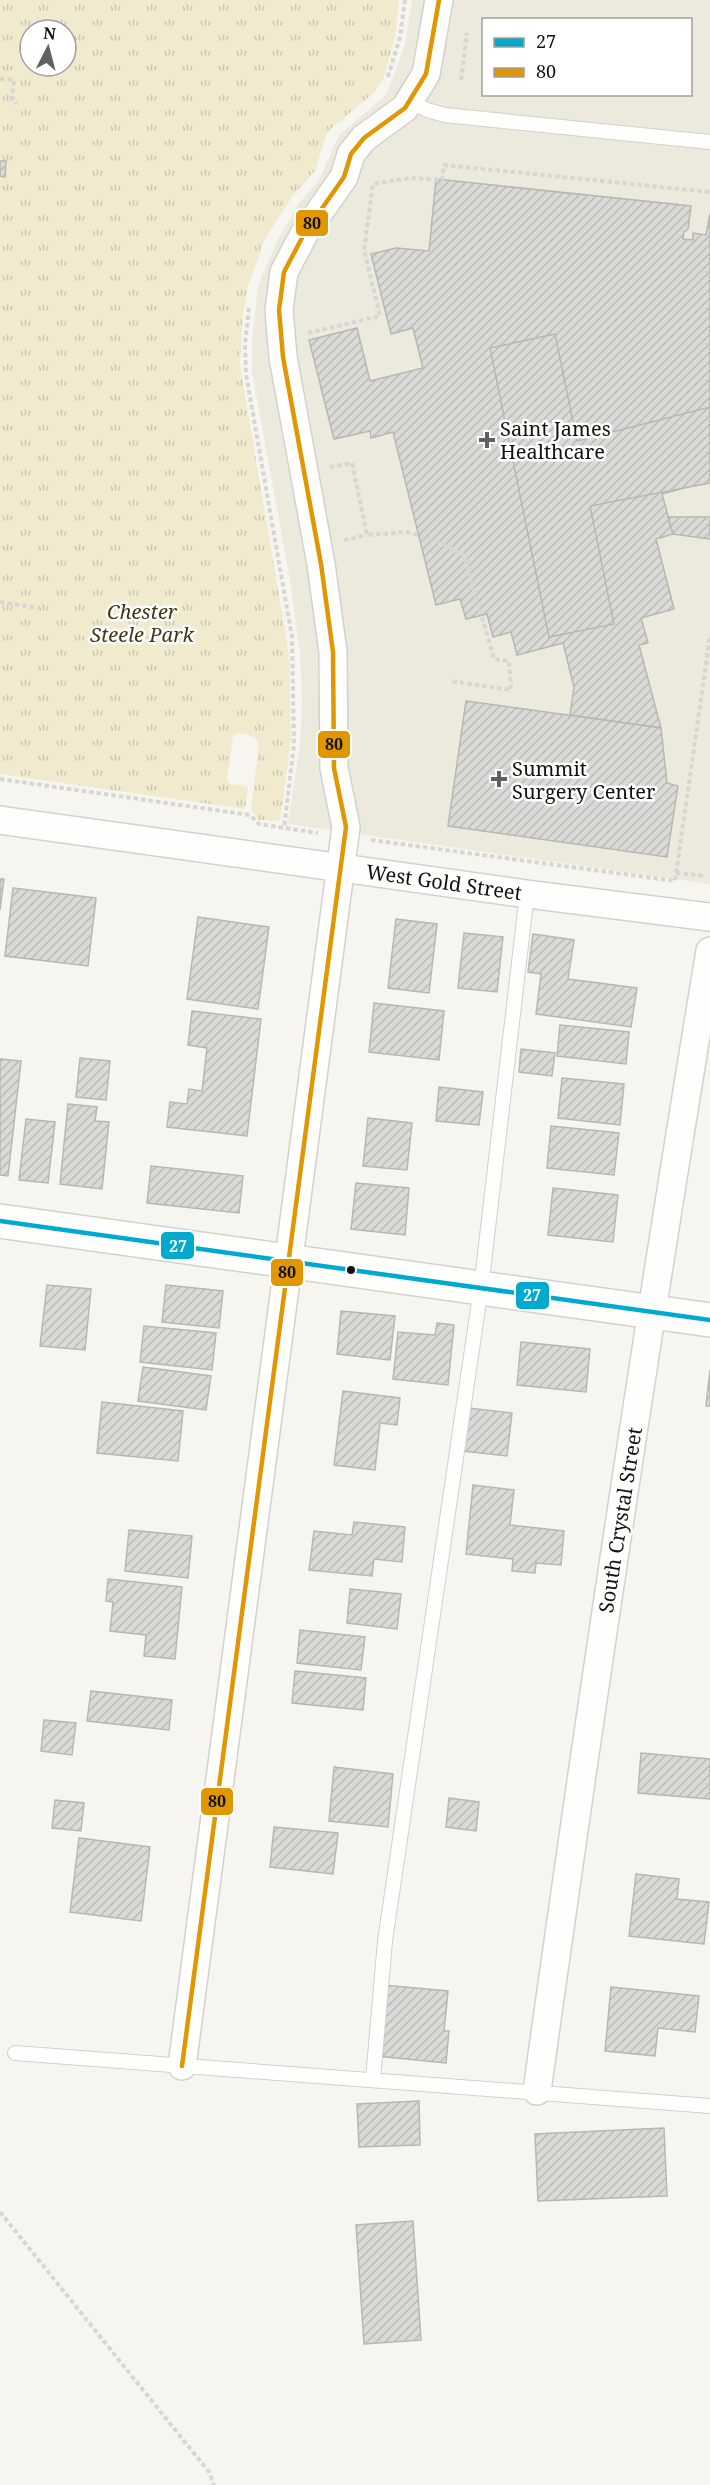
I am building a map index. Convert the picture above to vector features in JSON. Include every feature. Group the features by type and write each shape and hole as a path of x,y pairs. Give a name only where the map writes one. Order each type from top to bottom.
{"street":[{"path":"182,2066 346,827 334,768 333,652 321,564 283,357 279,310 284,272 304,234 344,177 351,154 364,138 405,108 426,74 439,0"},
{"name":"West Gold Street","path":"0,820 527,894 710,917"},
{"name":"South Crystal Street","path":"537,2091 651,1313 710,951"},
{"path":"0,1221 710,1320"}],"lane":[{"path":"409,100 427,110 445,115 710,142"},
{"path":"373,2079 385,1941 481,1288 527,894"},
{"path":"15,2053 537,2091 710,2106"}],"path":[{"path":"461,80 467,33"},
{"path":"0,79 14,80 12,97 16,104"},
{"path":"309,343 308,333 380,316 364,250 374,184 410,178 442,180 444,165 710,192"},
{"path":"325,458 326,468 352,463 367,535 406,532 435,540 465,556 494,659 509,661 511,690 450,681"},
{"path":"0,602 38,608"},
{"path":"370,840 675,881 710,636"},
{"path":"284,828 293,765 295,686"},
{"path":"0,779 250,815 259,824 324,834"},
{"path":"676,873 705,876"},
{"path":"0,2211 209,2472 214,2485"}],"shaded area":[{"name":"Saint James Healthcare","path":"412,0 710,0 710,884 288,824 300,744 302,701 300,653 290,580 252,372 252,341 258,286 276,243 299,203 318,182 339,135 388,91 405,45"}],"green space":[{"name":"Chester Steele Park","path":"0,0 399,0 395,38 384,77 375,92 327,132 315,171 294,194 265,239 248,286 243,313 240,365 289,655 291,740 280,821 259,820 251,809 259,744 252,737 244,734 237,733 233,737 227,780 230,784 248,787 245,809 0,774"}],"building":[{"path":"0,161 6,161 5,177 0,176"},
{"path":"436,179 691,206 688,229 684,232 683,239 693,240 693,233 706,235 710,214 710,481 662,494 673,534 656,539 674,609 641,618 648,643 639,645 661,728 570,715 574,687 563,643 517,655 511,632 493,637 487,614 466,619 460,599 436,605 393,432 371,438 370,431 334,439 309,340 357,328 370,381 423,368 413,328 391,334 371,254 396,248 429,251"},
{"path":"555,334 577,441 710,407 710,483 590,506 614,624 549,637 490,348"},
{"path":"668,517 710,517 710,539 673,534"},
{"path":"466,701 661,728 667,783 678,786 667,857 448,826"},
{"path":"0,879 4,879 0,910"},
{"path":"13,888 96,898 88,966 5,956"},
{"path":"198,917 269,927 258,1009 187,999"},
{"path":"396,919 437,924 429,993 388,988"},
{"path":"464,933 503,937 497,992 458,988"},
{"path":"533,934 574,940 568,979 637,988 631,1027 536,1014 541,974 528,972"},
{"path":"374,1003 444,1011 439,1060 369,1052"},
{"path":"192,1011 261,1019 247,1136 167,1127 170,1102 187,1104 189,1089 202,1091 207,1048 188,1045"},
{"path":"560,1025 629,1032 626,1064 557,1056"},
{"path":"521,1049 555,1053 552,1076 519,1072"},
{"path":"80,1058 110,1061 106,1100 76,1097"},
{"path":"0,1059 21,1061 8,1176 0,1175"},
{"path":"562,1078 624,1084 620,1125 558,1118"},
{"path":"439,1087 483,1092 479,1125 436,1121"},
{"path":"68,1104 97,1107 95,1121 109,1122 102,1189 60,1184"},
{"path":"368,1118 412,1123 407,1170 363,1166"},
{"path":"26,1119 55,1122 48,1183 19,1180"},
{"path":"551,1126 619,1133 614,1175 547,1168"},
{"path":"151,1166 243,1176 239,1213 147,1203"},
{"path":"356,1183 409,1188 405,1235 351,1229"},
{"path":"553,1188 618,1195 613,1242 548,1235"},
{"path":"47,1285 91,1289 85,1350 40,1346"},
{"path":"166,1285 223,1291 219,1328 162,1322"},
{"path":"341,1311 395,1316 390,1360 337,1354"},
{"path":"437,1323 454,1325 448,1385 393,1379 398,1332 435,1335"},
{"path":"144,1326 216,1333 212,1370 140,1362"},
{"path":"521,1342 590,1349 586,1392 517,1385"},
{"path":"143,1367 211,1376 206,1410 138,1401"},
{"path":"710,1370 710,1406 706,1406"},
{"path":"343,1391 400,1398 397,1425 380,1423 375,1470 334,1465"},
{"path":"102,1402 183,1411 178,1461 97,1453"},
{"path":"468,1408 512,1413 507,1456 463,1451"},
{"path":"473,1485 514,1490 510,1525 564,1531 561,1565 536,1563 535,1573 512,1571 513,1559 466,1554"},
{"path":"354,1522 405,1527 402,1562 374,1559 372,1576 309,1570 314,1531 352,1535"},
{"path":"129,1530 192,1536 188,1578 125,1571"},
{"path":"108,1579 182,1587 175,1659 144,1656 146,1635 110,1631 113,1602 106,1601"},
{"path":"350,1589 401,1594 397,1629 347,1623"},
{"path":"300,1630 365,1637 361,1670 297,1663"},
{"path":"295,1671 366,1678 363,1710 292,1703"},
{"path":"91,1691 172,1700 169,1730 87,1721"},
{"path":"44,1720 76,1723 72,1755 41,1751"},
{"path":"641,1753 710,1759 710,1799 638,1793"},
{"path":"334,1767 393,1774 388,1827 329,1821"},
{"path":"449,1798 479,1802 476,1831 446,1827"},
{"path":"55,1800 84,1803 81,1831 52,1828"},
{"path":"274,1827 338,1833 333,1874 270,1867"},
{"path":"79,1838 150,1847 141,1921 70,1912"},
{"path":"636,1874 679,1879 677,1899 709,1902 704,1944 629,1936"},
{"path":"383,1985 448,1991 444,2031 449,2031 446,2063 376,2056"},
{"path":"611,1987 699,1996 695,2032 658,2028 655,2056 605,2051"},
{"path":"419,2101 420,2145 359,2147 357,2104"},
{"path":"664,2128 667,2196 538,2201 535,2134"},
{"path":"413,2221 421,2340 364,2344 356,2225"}],"transit line":[{"name":"80","path":"182,2066 346,827 334,768 333,652 321,564 283,357 279,310 284,272 304,234 344,177 351,154 364,138 405,108 426,74 439,0"},
{"name":"27","path":"0,1221 710,1320"}],"place":[{"name":"Saint James Healthcare","path":"487,440"},
{"name":"Summit Surgery Center","path":"499,779"}]}
